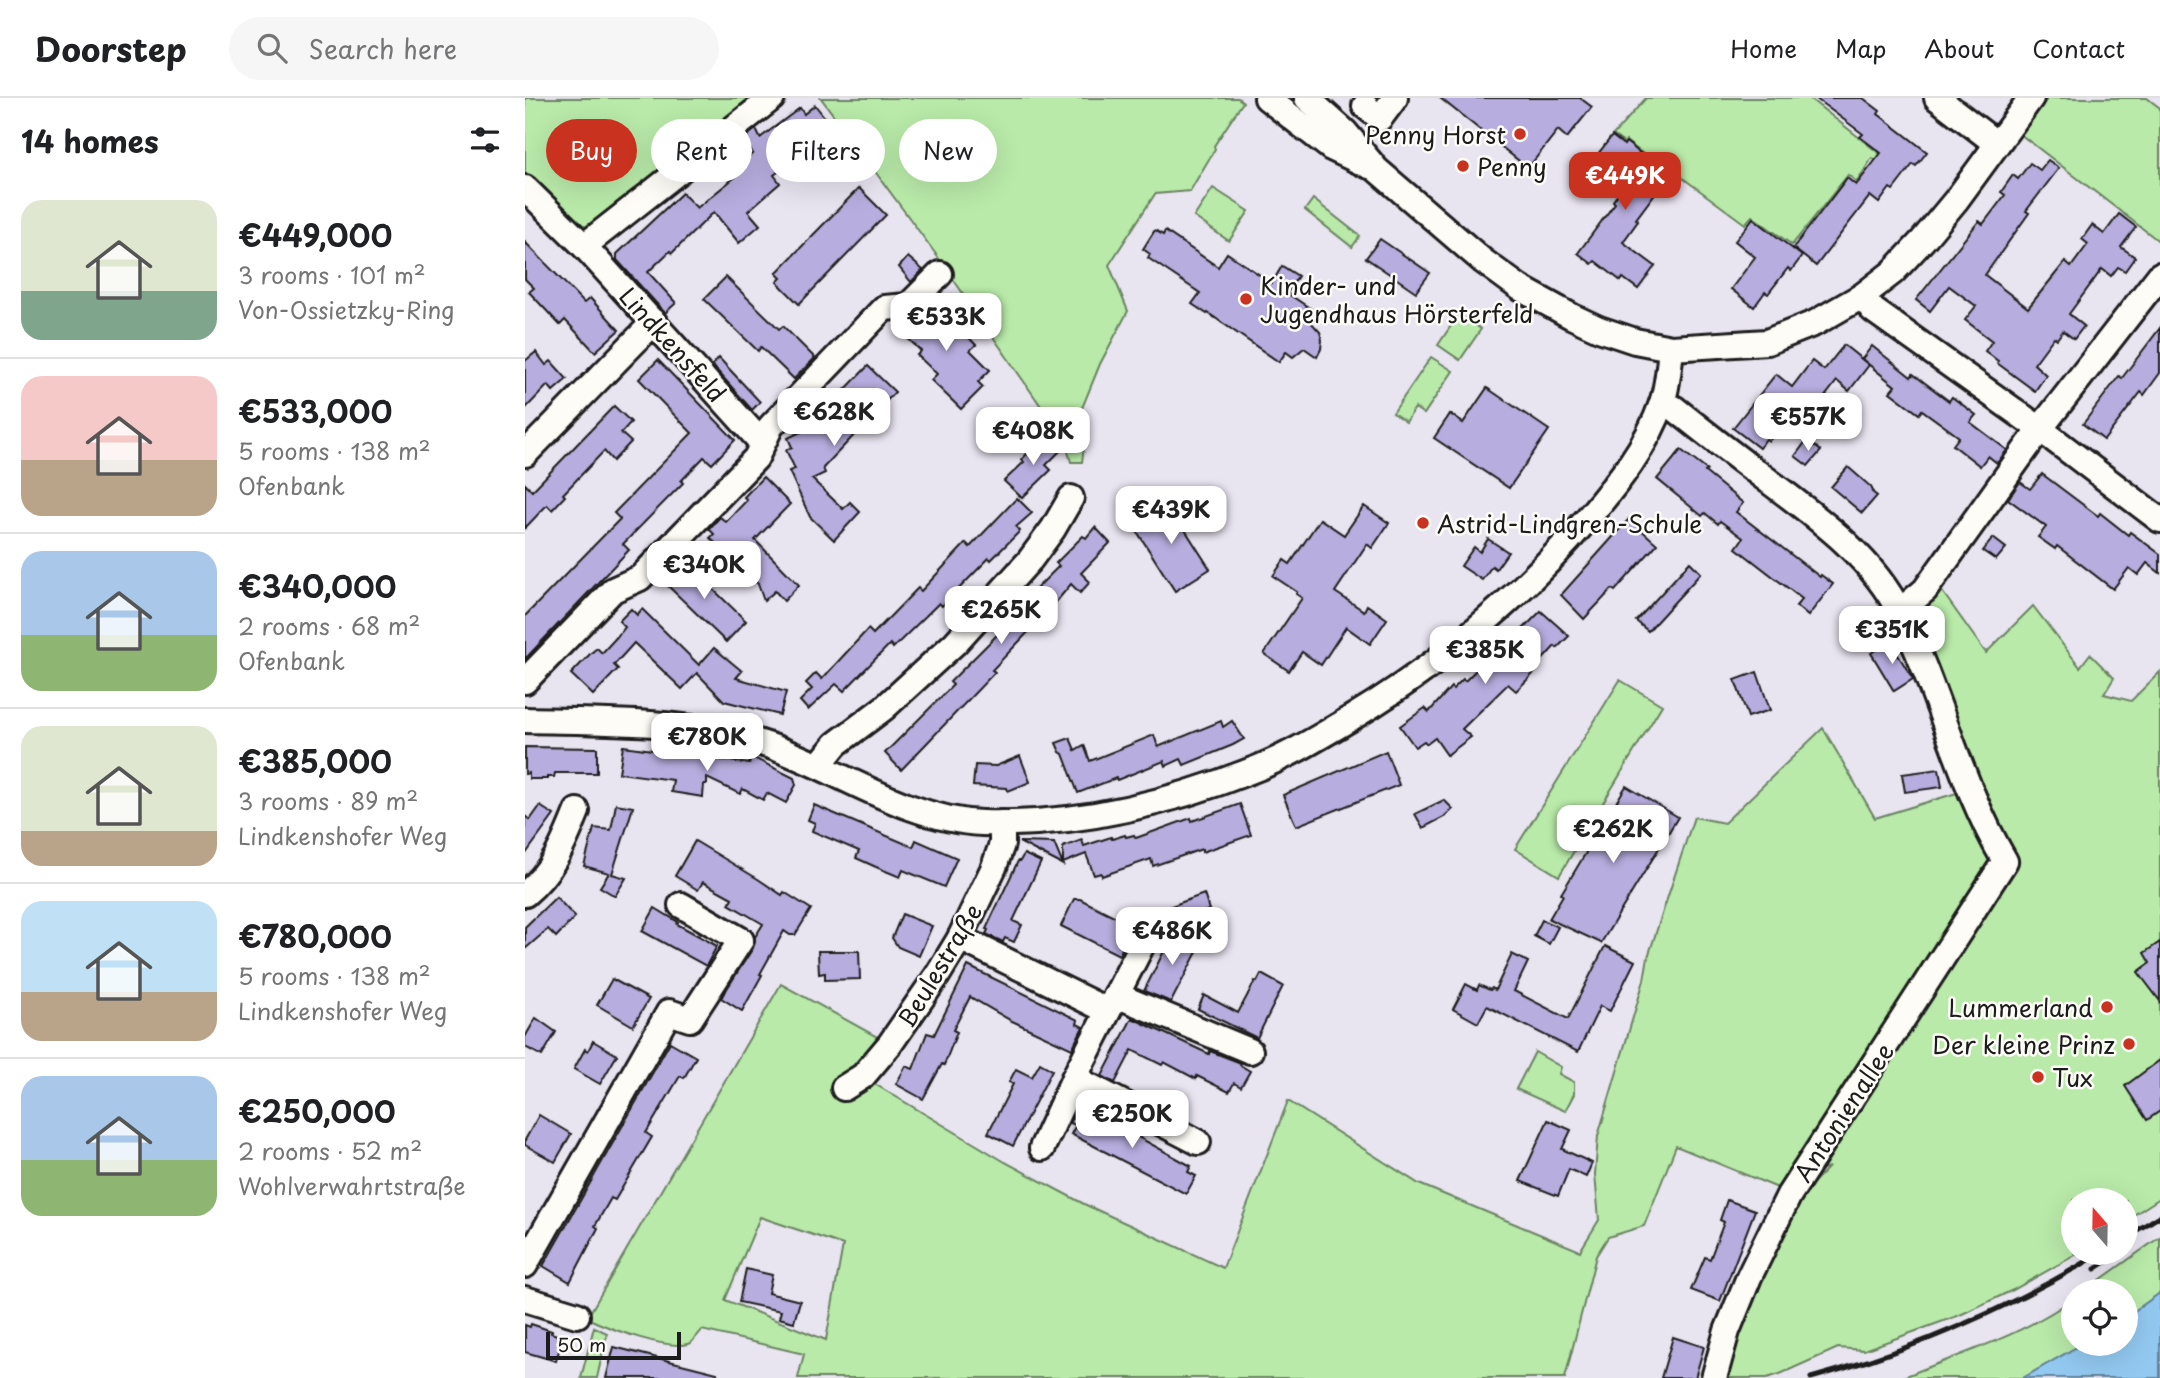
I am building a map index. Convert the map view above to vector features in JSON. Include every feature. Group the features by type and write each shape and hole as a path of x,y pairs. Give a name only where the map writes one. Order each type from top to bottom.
{"street":[{"path":"584,246 772,98"},
{"path":"1267,98 1332,148 1376,169"},
{"path":"1307,98 1345,132 1376,169 1483,261 1529,293 1599,329 1635,341 1671,348 1767,342 1815,323 1862,296 1893,272 1923,240 1957,199 2031,98"},
{"path":"1345,132 1368,102 1380,118 1395,98"},
{"path":"1937,98 1997,144"},
{"name":"Lindkensfeld","path":"525,188 584,246 762,443"},
{"path":"525,681 613,590 639,578 756,458 771,426 884,308 908,306 940,274"},
{"path":"1662,402 1674,408 1838,535 1873,572 1900,611 1925,590 2040,429 2160,275"},
{"path":"1862,296 1873,310 2040,429 2160,519"},
{"path":"525,454 654,322"},
{"path":"525,720 619,723 725,734 759,743 819,765 907,806 943,817 979,823 1062,819 1109,812 1199,790 1252,771 1288,754 1371,707 1481,627 1552,560 1633,463 1662,402 1671,348"},
{"path":"819,765 836,744 884,708 955,643 1030,560 1071,498"},
{"name":"Antonienallee","path":"1714,1378 1727,1331 1744,1287 1789,1195 2005,861 1988,833 1971,793 1900,611"},
{"path":"525,894 536,886 556,859 577,811"},
{"name":"Beulestraße","path":"844,1088 863,1076 890,1044 960,938 994,867 1002,845 1002,823"},
{"path":"525,1265 669,1012 690,1019 741,940 681,905"},
{"path":"960,938 1112,1003 1249,1051"},
{"path":"1042,1148 1074,1078 1144,941"},
{"path":"1074,1078 1198,1142"},
{"path":"525,1298 577,1315"}],"green space":[{"path":"525,98 749,98 751,101 731,119 651,119 651,181 580,233 525,177"},
{"path":"821,98 1238,98 1243,102 1214,146 1215,149 1190,191 1155,194 1109,265 1128,311 1100,364 1082,408 1086,432 1082,462 1071,462 1065,441 883,182 885,182 885,119 836,119"},
{"path":"1646,98 1809,98 1880,154 1877,160 1872,158 1857,182 1848,175 1792,245 1752,216 1745,224 1657,159 1654,162 1626,141 1624,143 1613,135"},
{"path":"2048,98 2147,98 2160,108 2160,242 2020,134"},
{"path":"1213,188 1249,211 1229,241 1194,217"},
{"path":"1313,199 1360,236 1352,247 1305,210"},
{"path":"1459,314 1481,329 1460,360 1438,345"},
{"path":"1431,357 1453,371 1424,414 1415,408 1406,422 1393,413"},
{"path":"1936,583 1986,653 2033,606 2080,667 2090,654 2114,678 2104,694 2131,701 2160,672 2160,1198 2139,1212 2139,1188 2061,1188 2061,1263 1960,1315 1864,1350 1838,1348 1767,1378 1723,1378 1769,1257 1811,1185 1829,1167 1801,1176 1785,1191 1676,1146 1644,1226 1608,1237 1596,1256 1565,1378 798,1378 804,1354 702,1330 691,1343 682,1345 655,1342 587,1318 781,984 890,1044 863,1077 1005,1162 1084,1204 1223,1268 1288,1101 1419,1184 1580,1251 1599,1220 1595,1174 1598,1136 1644,980 1648,957 1694,817 1724,823 1823,728 1875,818 1973,788 1917,631","holes":["760,1217 843,1245 826,1340 725,1300"]},
{"path":"1620,680 1662,705 1559,876 1515,849"},
{"path":"1535,1052 1561,1067 1559,1074 1574,1082 1574,1094 1565,1111 1516,1089"},
{"path":"2160,1237 2160,1293 2138,1309 2138,1279 2101,1279 2121,1265 2139,1265 2139,1252"},
{"path":"2061,1306 2061,1356 2023,1378 1901,1378 2012,1334"},
{"path":"594,1327 607,1333 597,1378 581,1378"}],"water":[{"path":"2160,1293 2160,1378 2023,1378 2061,1356 2138,1356 2138,1309"}],"building":[{"name":"Penny Horst","path":"1440,98 1580,98 1592,107 1567,138 1558,130 1528,168"},
{"path":"1815,98 1863,98 1880,111 1878,114 1927,152 1916,166 1913,164 1893,190 1890,188 1879,203 1870,196 1816,266 1793,248 1847,178 1856,185 1881,153 1860,137 1863,134"},
{"path":"815,105 826,119 785,119 800,108 804,114"},
{"path":"756,129 760,138 766,134 766,182 780,183 748,211 760,225 739,243 714,212 672,253 670,251 648,272 676,303 665,313 617,260 617,254 682,193 697,208 729,182 752,182 752,132"},
{"path":"1612,136 1624,145 1626,142 1654,164 1657,161 1671,172 1636,219 1638,221 1623,242 1655,266 1638,289 1623,278 1621,281 1595,261 1592,264 1578,253 1615,203 1613,201 1626,183 1594,159"},
{"path":"2048,160 2059,168 2026,211 2029,213 1985,275 2028,308 2065,262 2071,267 2088,244 2082,239 2092,225 2104,234 2119,214 2136,227 2121,247 2135,257 2125,271 2118,267 2111,276 2102,269 2069,314 2084,326 2074,339 2063,331 2057,339 2054,337 2034,364 2046,375 2035,391 1985,351 1992,341 1965,320 1976,306 1949,286 1930,311 1916,300 1979,221 1983,224 2005,195 2001,192 2013,175 2018,179 2030,163 2040,170"},
{"path":"859,188 886,215 799,304 777,282 781,278 776,273"},
{"path":"1753,218 1802,256 1791,271 1788,268 1768,294 1765,292 1754,307 1731,289 1755,257 1735,241"},
{"name":"Kinder- und Jugendhaus Hörsterfeld","path":"1155,230 1163,235 1165,231 1218,267 1227,253 1272,283 1282,266 1298,276 1287,293 1314,311 1308,319 1320,332 1322,340 1317,357 1304,348 1293,357 1286,352 1279,362 1192,304 1200,293 1148,258 1150,254 1143,249"},
{"path":"1380,239 1430,273 1416,292 1366,258"},
{"path":"525,242 584,303 590,298 619,330 595,352 565,320 560,325 529,292 534,288 525,279"},
{"path":"908,257 923,270 911,282 899,267"},
{"path":"726,277 779,329 783,326 815,358 794,379 761,347 758,351 704,299"},
{"path":"936,299 960,322 957,325 976,345 970,350 990,370 978,382 983,387 961,409 931,380 937,374 917,355 921,351 895,326 918,317"},
{"path":"2160,328 2160,373 2144,395 2141,392 2104,440 2083,424"},
{"path":"1844,345 1869,365 1849,391 1837,381 1817,407 1823,411 1809,427 1791,413 1769,441 1766,439 1759,448 1733,428 1776,374 1792,387 1812,361 1824,370"},
{"path":"1872,346 1911,377 1913,374 1949,401 1952,397 1976,415 1970,422 2007,450 1997,463 1988,456 1980,466 1953,445 1959,437 1922,410 1919,414 1890,392 1895,386 1862,359"},
{"path":"536,352 546,365 551,361 567,379 553,391 548,385 525,409 525,361"},
{"path":"719,358 760,402 752,410 712,365"},
{"path":"658,360 735,440 712,464 704,457 681,481 683,483 623,544 629,550 525,659 525,616 620,519 614,513 692,433 639,379"},
{"path":"868,366 895,392 823,468 825,473 812,479 843,509 850,502 860,512 834,540 810,517 789,471 795,469 786,450 792,447 788,438 807,429"},
{"path":"1487,388 1549,430 1509,488 1434,438 1450,414 1463,423"},
{"path":"614,406 631,422 621,433 631,442 613,461 604,451 563,494 565,496 552,510 547,505 525,528 525,484 532,491"},
{"path":"1051,435 1061,450 1046,465 1051,470 1022,498 1004,481 1024,462 1022,459 1039,441 1043,444"},
{"path":"1807,440 1821,451 1808,466 1795,456"},
{"path":"1681,450 1743,503 1736,512 1820,577 1821,575 1833,584 1808,616 1796,606 1802,599 1736,548 1743,538 1720,521 1718,524 1705,513 1702,516 1657,479"},
{"path":"1848,467 1871,487 1877,496 1862,513 1831,487"},
{"path":"2042,474 2098,516 2100,513 2128,535 2130,532 2160,554 2160,573 2147,563 2138,575 2129,568 2113,589 2057,546 2055,549 2038,537 2046,527 2008,499 2020,482 2030,489"},
{"path":"763,477 790,504 755,540 799,585 784,601 775,591 764,601 758,584 710,538 714,534 709,529 720,517 726,522 747,500 744,497"},
{"path":"1017,498 1032,513 1016,527 1020,531 942,606 939,603 893,648 890,644 844,691 836,684 808,710 800,701 812,689 806,683 816,673 822,679 868,629 873,634 918,588 921,591 966,543 970,547"},
{"path":"1166,500 1210,569 1175,591 1131,522"},
{"path":"1364,506 1389,523 1372,548 1367,544 1335,592 1364,611 1367,605 1387,619 1370,644 1346,627 1321,665 1302,652 1289,671 1264,654 1302,598 1273,576 1284,560 1290,564 1320,519 1344,535"},
{"path":"1629,519 1657,544 1615,591 1612,589 1584,619 1561,595"},
{"path":"1095,527 1110,543 1081,573 1090,582 1080,593 1071,584 992,670 995,672 901,770 885,753 953,685 950,682 1010,621 1007,618 1059,566 1056,563"},
{"path":"1993,538 2006,548 1996,560 1983,551"},
{"path":"1488,539 1508,552 1496,569 1492,566 1482,580 1461,566 1474,547 1480,552"},
{"path":"1690,562 1701,573 1648,631 1636,621"},
{"path":"675,563 681,568 686,563 746,621 726,642 666,584 670,580 664,575"},
{"path":"631,609 637,615 642,609 699,665 714,648 742,671 736,678 786,692 780,715 724,701 697,673 682,689 634,643 614,665 618,669 593,695 571,674 597,648 602,653 625,627 619,621"},
{"path":"1541,611 1569,636 1557,648 1555,646 1516,691 1508,684 1462,729 1471,737 1447,755 1435,738 1427,744 1424,741 1415,747 1400,726 1425,708 1429,712 1451,687 1453,689 1463,679 1465,681 1481,665 1484,668"},
{"path":"1890,642 1913,679 1894,691 1871,653"},
{"path":"1757,672 1770,710 1748,717 1735,680"},
{"path":"1221,721 1223,727 1232,721 1244,739 1184,765 1181,759 1166,766 1164,761 1078,793 1056,743 1070,738 1075,750 1084,745 1090,761 1154,735 1158,747"},
{"path":"623,746 710,756 749,764 752,757 794,778 796,785 786,803 767,793 763,800 743,789 740,794 707,778 703,797 671,792 673,780 619,773"},
{"path":"525,747 597,748 597,773 555,773 554,777 547,779 529,779 529,773 525,774"},
{"path":"1386,751 1399,785 1296,826 1283,795"},
{"path":"1020,756 1030,782 1008,791 1007,788 973,786 975,765 996,766"},
{"path":"1939,769 1942,787 1905,792 1902,774"},
{"path":"1626,786 1678,817 1601,943 1549,919 1563,895 1561,894"},
{"path":"1444,800 1453,809 1446,816 1423,828 1415,814"},
{"path":"616,804 633,807 612,874 626,878 615,896 600,887 609,873 584,866 594,828 611,830"},
{"path":"1240,804 1251,835 1202,852 1202,849 1153,866 1151,859 1102,876 1101,873 1094,875 1086,854 1063,863 1063,847 1082,840 1084,846 1111,837 1134,835 1136,838"},
{"path":"814,805 913,847 916,840 957,858 944,887 903,870 900,877 876,867 856,858 859,851 812,831 815,823 808,820"},
{"path":"540,806 554,815 525,855 525,816 530,820"},
{"path":"695,841 782,895 784,892 811,909 795,935 784,931 742,1011 721,998 753,948 755,937 763,924 729,904 732,898 703,882 698,890 675,876"},
{"path":"1019,842 1054,843 1063,865"},
{"path":"1024,854 1041,862 1013,921 1022,925 1014,942 1005,938 1003,942 986,934 986,929 1018,861"},
{"path":"1204,894 1209,910 1175,922 1155,912"},
{"path":"556,897 575,917 556,937 548,929 525,949 525,927"},
{"path":"1074,899 1080,899 1134,926 1119,955 1061,926"},
{"path":"655,908 678,922 677,924 717,946 706,966 642,931"},
{"path":"902,914 932,926 919,956 898,947 892,938"},
{"path":"1542,920 1558,927 1549,944 1534,936"},
{"path":"1175,930 1196,941 1191,949 1197,952 1171,1002 1144,991 1168,943 1172,945 1170,939"},
{"path":"2160,942 2160,1001 2138,972 2150,963 2144,953"},
{"path":"1605,946 1635,961 1610,1011 1600,1006 1578,1052 1487,1006 1478,1023 1453,1009 1466,984 1477,990 1479,985 1495,990 1512,954 1528,962 1514,991 1568,1019"},
{"path":"818,951 859,951 860,979 825,980 825,973 819,974"},
{"path":"968,966 1078,1020 1077,1024 1083,1027 1072,1049 1010,1020 970,997 953,1030 957,1032 944,1065 942,1064 923,1099 896,1084 906,1066 913,1069 927,1033 934,1035"},
{"path":"1261,974 1283,986 1257,1038 1198,1009 1204,995 1238,1013"},
{"path":"612,979 649,999 633,1026 597,1005"},
{"path":"536,1018 556,1032 542,1056 525,1047 525,1037"},
{"path":"1132,1018 1209,1054 1210,1051 1241,1063 1240,1065 1250,1071 1241,1087 1234,1083 1229,1092 1132,1050 1115,1083 1102,1076"},
{"path":"593,1041 617,1055 600,1084 574,1069 585,1049 588,1051"},
{"path":"670,1042 696,1057 684,1078 680,1076 646,1133 652,1137 615,1200 611,1198 595,1226 598,1228 570,1282 543,1266"},
{"path":"2160,1060 2160,1111 2147,1120 2125,1086"},
{"path":"1040,1063 1052,1070 1013,1146 988,1133 1013,1084 1009,1082 1016,1069 1032,1077"},
{"path":"1078,1106 1191,1166 1188,1172 1196,1176 1186,1194 1071,1134 1076,1125 1070,1123"},
{"path":"539,1115 571,1134 555,1162 525,1145 525,1140"},
{"path":"1548,1120 1571,1130 1562,1149 1592,1163 1586,1177 1569,1169 1558,1196 1520,1181"},
{"path":"1727,1200 1755,1210 1720,1301 1691,1290 1705,1257 1710,1259 1724,1222 1720,1220"},
{"path":"746,1269 772,1275 768,1293 800,1301 794,1322 779,1318 781,1311 739,1302"},
{"path":"531,1324 563,1337 556,1361 525,1352 525,1325 530,1327"},
{"path":"1673,1337 1704,1347 1695,1378 1661,1378"},
{"path":"614,1347 717,1373 717,1378 606,1378"}],"railway":[{"path":"2139,1229 2160,1216"},
{"path":"1811,1378 1887,1354 1961,1326 2081,1265"},
{"path":"2095,1269 2101,1265"}],"place":[{"name":"Penny Horst","path":"1520,134"},
{"name":"Penny","path":"1463,166"},
{"name":"Kinder- und Jugendhaus Hörsterfeld","path":"1246,299"},
{"name":"Astrid-Lindgren-Schule","path":"1423,523"},
{"name":"Lummerland","path":"2107,1007"},
{"name":"Der kleine Prinz","path":"2129,1044"},
{"name":"Tux","path":"2038,1077"}]}
